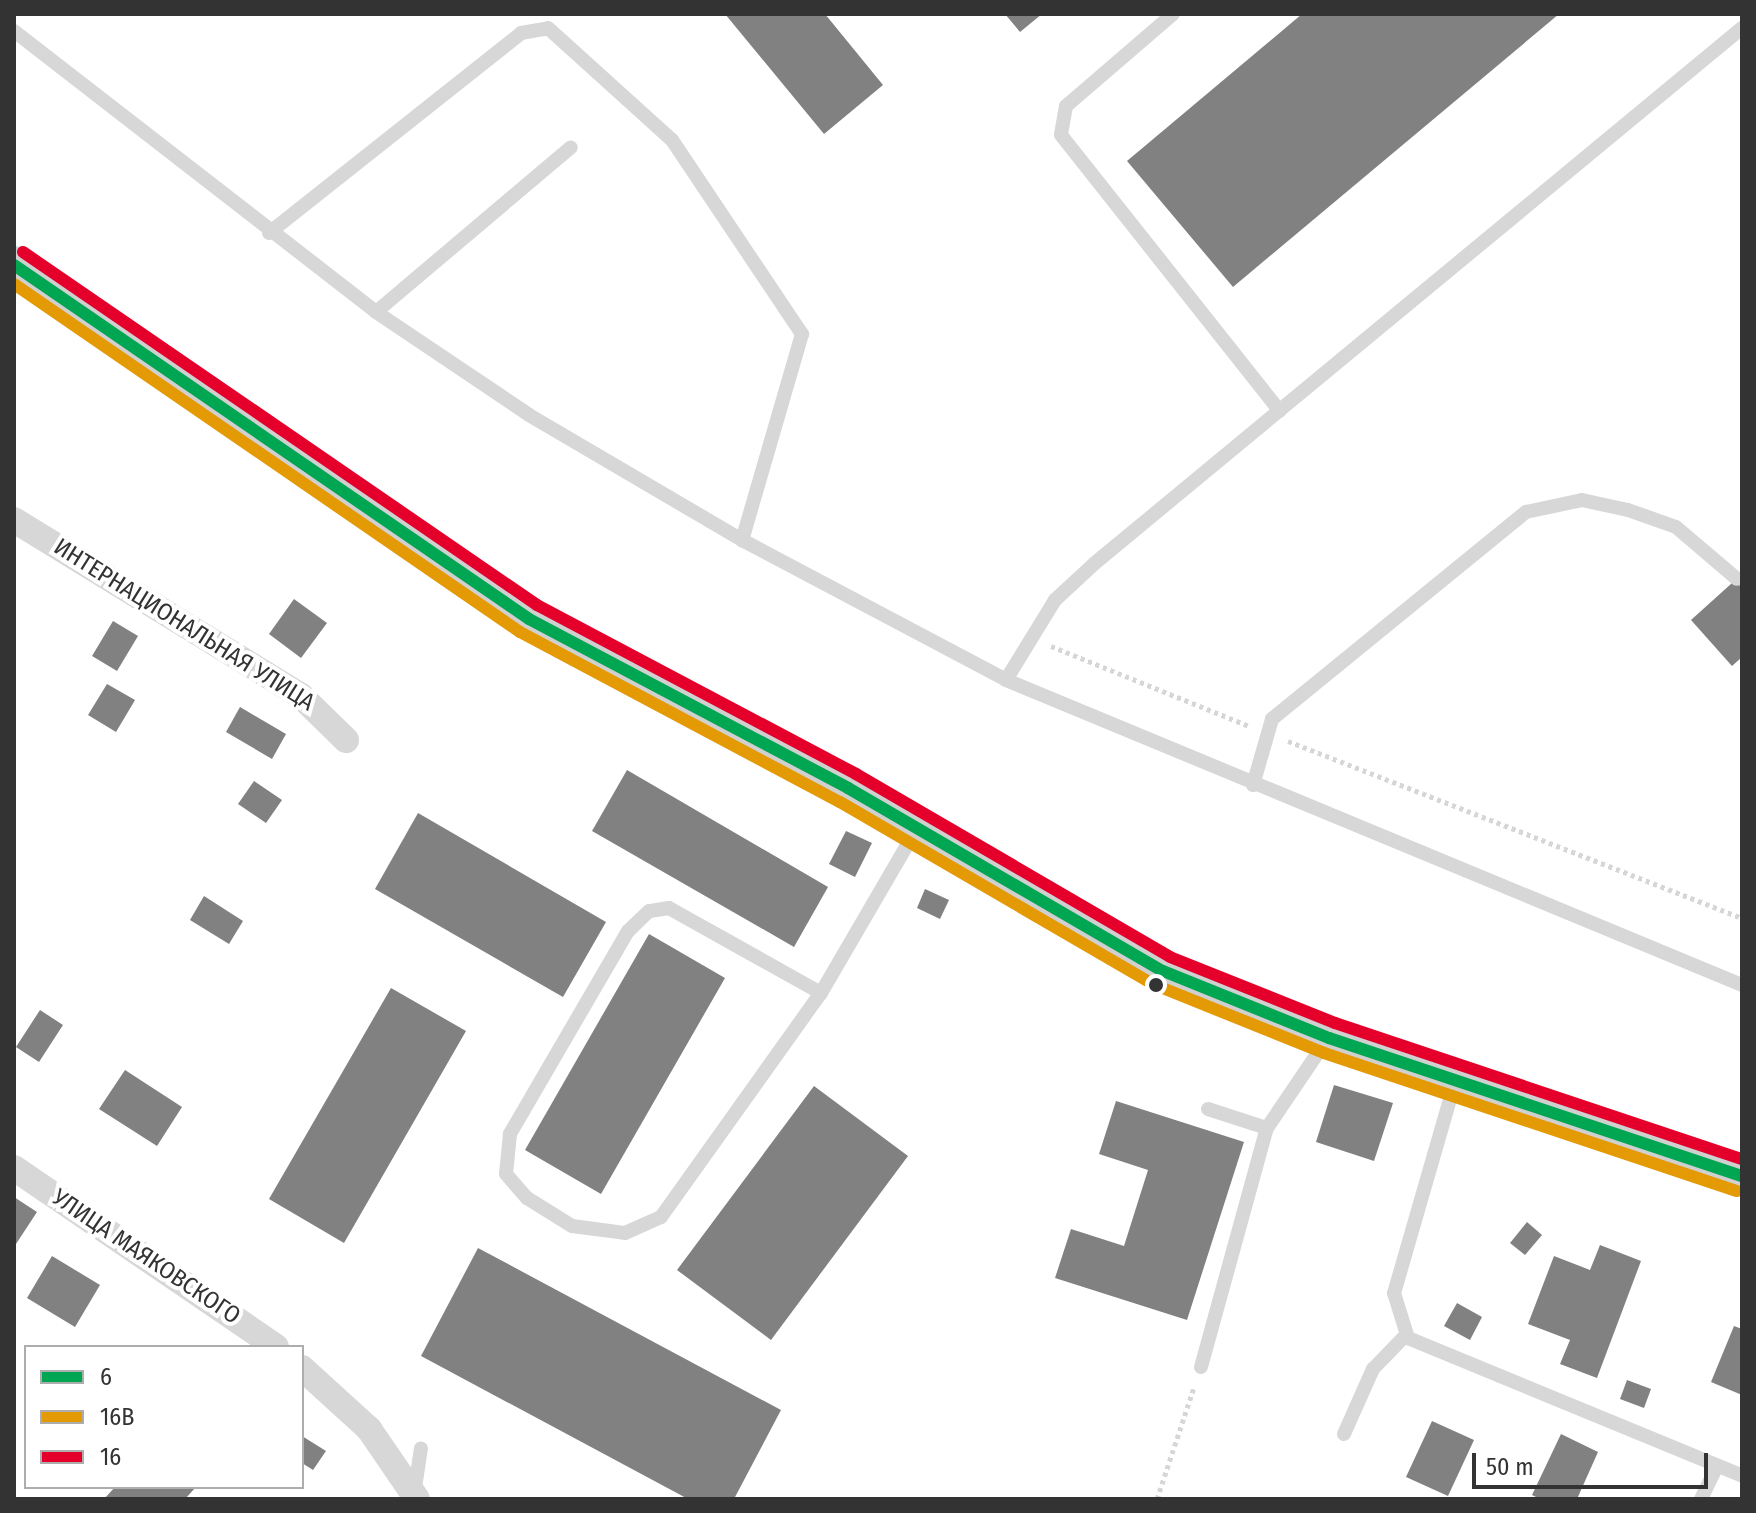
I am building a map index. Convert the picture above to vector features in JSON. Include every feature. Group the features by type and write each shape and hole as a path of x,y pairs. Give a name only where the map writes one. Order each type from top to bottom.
{"main road":[{"path":"14,265 529,619 918,828 1163,971 1329,1038 1742,1176"}],"street":[{"name":"ИНТЕРНАЦИОНАЛЬНАЯ УЛИЦА","path":"14,520 301,696 346,740"},
{"name":"УЛИЦА МАЯКОВСКОГО","path":"14,1168 273,1345"},
{"path":"304,1370 369,1429 416,1494"}],"lane":[{"path":"1173,14 1066,106 1061,135 1280,411"},
{"path":"269,233 536,20 672,140 802,334 742,540"},
{"path":"1006,680 1055,600 1095,563 1742,28"},
{"path":"14,31 269,233 376,312 529,415 742,540 1006,680 1253,785 1742,985"},
{"path":"376,312 571,147"},
{"path":"1253,785 1272,719 1526,512 1582,500 1628,510 1676,527 1737,579"},
{"path":"821,993 669,908 649,911 628,931 510,1134 506,1174 527,1198 572,1226 625,1233 661,1217 821,993 918,828"},
{"path":"1201,1367 1267,1128 1329,1038"},
{"path":"1406,1335 1394,1293 1456,1082"},
{"path":"1208,1109 1267,1128"},
{"path":"1344,1434 1373,1369 1406,1335"},
{"path":"1406,1335 1742,1476"},
{"path":"416,1494 421,1448"},
{"path":"1701,1499 1717,1466"}],"path":[{"path":"1031,638 1742,918"},
{"path":"1157,1499 1201,1367"}],"building":[{"path":"725,14 825,14 883,85 824,134"},
{"path":"1005,14 1042,14 1020,32"},
{"path":"1302,14 1559,14 1233,287 1127,161"},
{"path":"1742,574 1742,657 1732,666 1691,620"},
{"path":"294,599 327,623 301,658 269,634"},
{"path":"113,621 138,636 117,671 92,656"},
{"path":"107,684 135,700 116,732 88,715"},
{"path":"240,707 286,734 272,759 226,732"},
{"path":"627,770 828,887 794,947 592,831"},
{"path":"254,781 282,800 266,823 238,804"},
{"path":"418,813 606,922 563,997 375,889"},
{"path":"846,831 872,843 855,877 829,864"},
{"path":"925,889 949,900 940,919 917,908"},
{"path":"204,896 243,921 229,944 190,920"},
{"path":"649,934 725,978 601,1194 525,1150"},
{"path":"391,988 466,1031 344,1243 269,1199"},
{"path":"40,1010 63,1025 39,1062 16,1047"},
{"path":"125,1070 182,1107 157,1146 99,1109"},
{"path":"1334,1085 1393,1103 1374,1161 1316,1142"},
{"path":"814,1086 908,1156 771,1340 677,1270"},
{"path":"1116,1101 1244,1142 1187,1320 1055,1278 1071,1229 1124,1246 1148,1170 1099,1154"},
{"path":"14,1197 37,1212 14,1247"},
{"path":"1527,1222 1542,1235 1525,1255 1510,1243"},
{"path":"1600,1245 1641,1261 1597,1378 1560,1364 1570,1340 1528,1324 1554,1256 1590,1270"},
{"path":"478,1248 781,1410 734,1499 688,1499 421,1356"},
{"path":"52,1256 100,1285 75,1327 27,1298"},
{"path":"1457,1303 1482,1317 1470,1340 1444,1326"},
{"path":"1734,1326 1742,1329 1742,1395 1711,1382"},
{"path":"1627,1380 1651,1389 1644,1408 1620,1399"},
{"path":"1432,1421 1474,1440 1448,1496 1406,1477"},
{"path":"1561,1434 1598,1452 1577,1499 1540,1499 1532,1495"},
{"path":"304,1437 326,1451 313,1470 304,1464"},
{"path":"113,1489 194,1489 185,1499 104,1499"}],"transit line":[{"name":"16","path":"23,252 537,605 856,774 1170,957 1335,1023 1742,1159"},
{"name":"6","path":"14,265 529,619 848,788 1163,971 1329,1038 1742,1176"},
{"name":"16В","path":"14,284 520,632 840,802 1155,985 1324,1053 1737,1191"}]}
